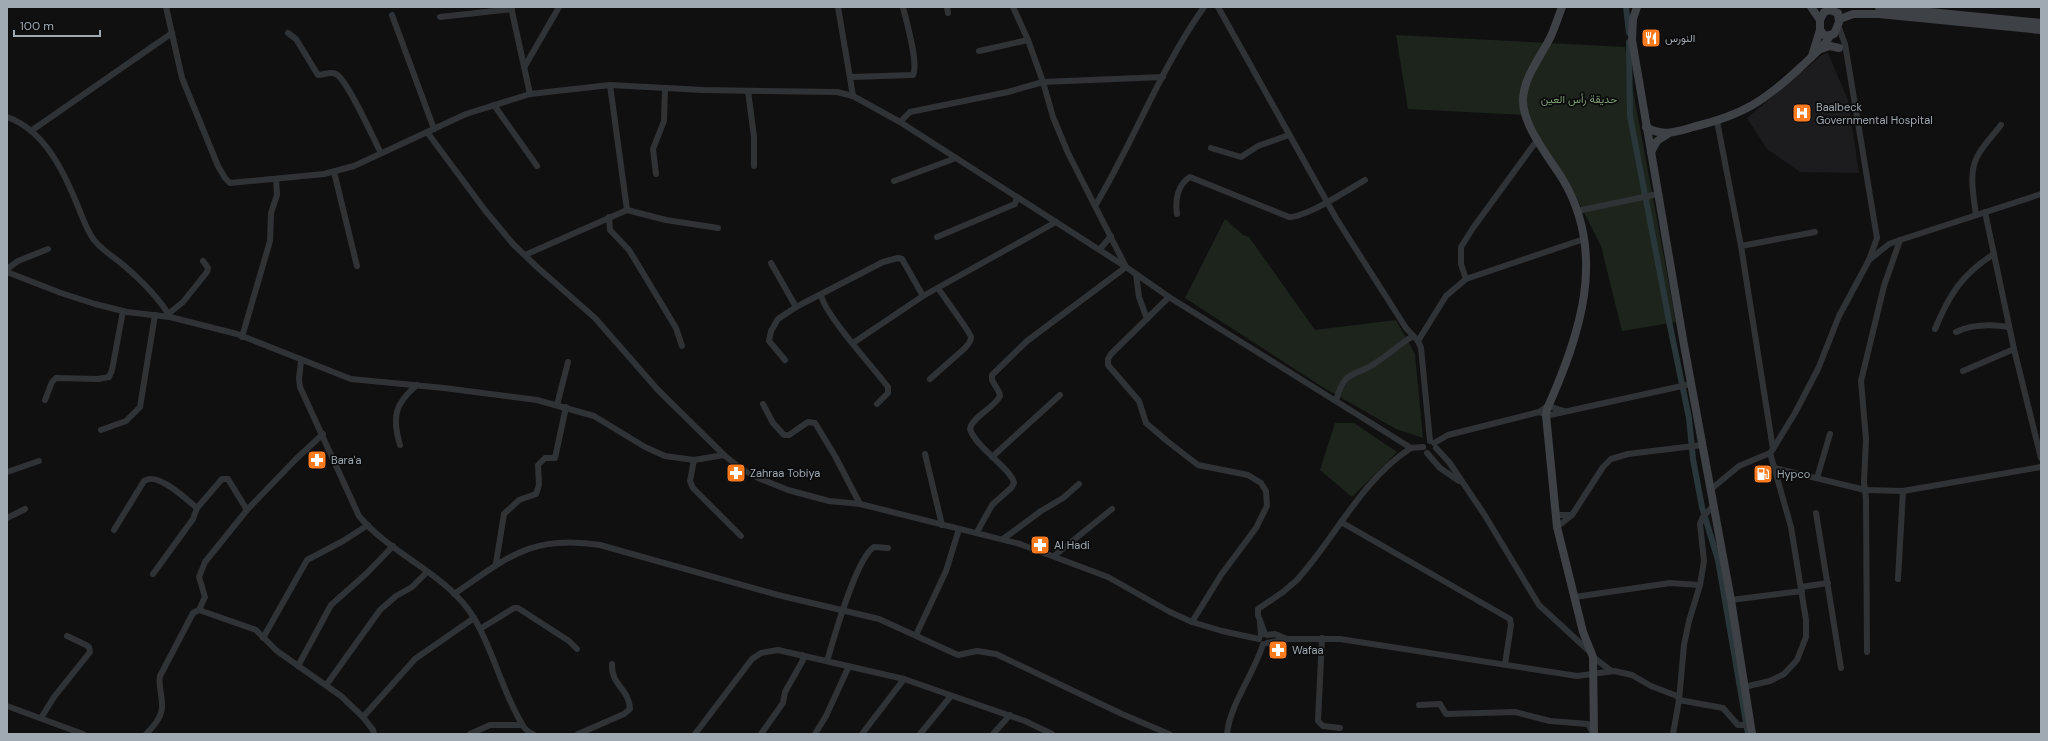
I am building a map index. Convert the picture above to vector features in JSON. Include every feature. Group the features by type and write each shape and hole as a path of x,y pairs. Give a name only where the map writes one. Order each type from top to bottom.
{"street":[{"path":"166,7 182,78 225,178 230,183 334,172 354,166 466,114 530,94 610,85 748,91 837,92 854,96 900,122 1100,249 1169,297 1411,448"},
{"path":"525,66 559,7"},
{"path":"838,7 854,96"},
{"path":"850,77 913,75 915,69 914,59 903,7"},
{"path":"1013,7 1028,40 1043,82 1053,117 1065,146 1126,267"},
{"path":"1095,206 1115,174 1187,31 1204,7"},
{"path":"1218,7 1327,202 1388,301 1418,341 1422,356 1434,452 1427,453"},
{"path":"1562,7 1550,37 1528,78 1523,94 1523,109 1526,120 1566,184 1577,211 1584,239 1587,281 1584,304 1569,356 1546,416 1555,515 1583,632 1592,656 1594,733"},
{"path":"1637,7 1633,19 1632,40 1651,152 1655,195 1698,445 1710,490 1731,600 1749,725 1752,734"},
{"path":"1811,7 1820,20"},
{"path":"1880,7 2041,30"},
{"path":"440,17 511,8 530,94"},
{"path":"1710,490 1739,466 1771,451 1795,413 1818,369 1848,296 1869,260 1877,238 1843,49 1838,13 1831,8 1822,14 1820,20 1820,30 1812,56"},
{"path":"1651,152 1657,141 1668,134 1717,121 1744,111 1769,96 1820,49 1839,22 1853,14 1871,11 2041,23"},
{"path":"392,15 434,129"},
{"path":"1820,30 1823,35 1830,36 1843,49"},
{"path":"32,131 172,33"},
{"path":"288,33 298,42 318,75 334,73 339,76 356,102 381,153"},
{"path":"979,51 1028,40"},
{"path":"1820,49 1830,46 1843,49"},
{"path":"900,122 910,112 1008,92 1043,82 1163,77"},
{"path":"610,85 627,210"},
{"path":"656,174 653,149 664,121 665,88"},
{"path":"748,91 754,137 754,166"},
{"path":"494,105 537,166"},
{"path":"7,117 32,131 59,164 84,223 93,239 131,272 154,295 169,315"},
{"path":"1717,121 1741,246 1771,451 1788,511 1806,620 1806,637 1798,660 1790,669 1777,678 1744,687"},
{"path":"1976,215 1973,194 1974,164 1980,152 2001,125"},
{"path":"1646,127 1656,132 1668,134"},
{"path":"427,132 484,209 525,255 595,318 658,390 724,455 740,468 758,478 788,490 820,499 860,504 1003,539 1054,556 1108,577 1170,612 1192,622 1222,632 1264,638 1274,634 1287,639 1322,638 1354,640 1577,676 1592,675 1610,670"},
{"path":"1211,148 1241,158 1258,146 1289,135"},
{"path":"1466,279 1461,264 1461,247 1472,228 1538,139"},
{"path":"894,181 956,158"},
{"path":"334,172 357,266"},
{"path":"1177,214 1176,199 1178,193 1184,182 1190,177 1196,178 1289,218 1298,216 1327,202 1365,180"},
{"path":"242,337 269,245 271,213 277,195 276,179"},
{"path":"1869,260 1889,244 2041,194"},
{"path":"1577,211 1655,195"},
{"path":"937,237 1015,204 1017,197"},
{"path":"525,255 627,210 666,220 718,228"},
{"path":"1985,212 2014,349 2041,458"},
{"path":"609,217 610,230 629,250 676,328 682,346"},
{"path":"853,343 922,296 1056,222"},
{"path":"1741,246 1815,232"},
{"path":"1100,249 1111,236"},
{"path":"1877,238 1889,244"},
{"path":"1418,341 1446,296 1466,279 1584,239"},
{"path":"1867,652 1864,478 1866,446 1861,381 1884,286 1900,240"},
{"path":"48,249 18,261 7,270 61,293 122,311 169,315 242,337 351,379 513,396 566,407 594,416 645,447 665,456 694,460 724,455"},
{"path":"1935,329 1945,304 1955,289 1978,264 1994,254"},
{"path":"785,360 769,341 769,334 778,319 796,307 883,262 898,258 904,261 922,296"},
{"path":"169,315 183,302 207,272 208,268 203,261"},
{"path":"771,263 796,307"},
{"path":"977,532 992,505 1011,488 1014,482 1011,476 975,438 970,428 1000,396 992,380 994,373 1027,342 1126,267"},
{"path":"1136,274 1138,291 1147,319"},
{"path":"930,379 965,348 970,342 971,338 938,288"},
{"path":"821,295 825,306 888,387 888,393 877,404"},
{"path":"1169,297 1111,354 1108,361 1109,366 1139,401 1144,421 1156,433 1198,465 1252,477 1264,486 1268,495 1267,506 1256,528 1221,575 1192,622"},
{"path":"45,400 52,382 56,378 98,379 109,377 112,370 122,311"},
{"path":"101,430 126,421 140,407 156,315"},
{"path":"1956,332 1976,325 1993,324 2009,326"},
{"path":"1336,401 1340,386 1350,375 1372,366 1413,336"},
{"path":"1963,371 2014,349"},
{"path":"301,361 299,379 300,387 323,434 359,516 393,546 454,594 474,618 522,725 533,734"},
{"path":"556,405 568,362"},
{"path":"400,445 394,417 406,395 417,385"},
{"path":"1226,734 1230,718 1255,667 1264,638 1257,612 1258,608 1283,592 1297,580 1380,473 1395,459 1411,448 1423,447 1425,443 1433,444 1448,435 1546,416 1687,385"},
{"path":"992,457 1060,395"},
{"path":"763,404 773,423 784,435 789,435 808,422 815,423 835,456 860,504"},
{"path":"1551,404 1564,411"},
{"path":"1546,416 1551,404"},
{"path":"496,564 504,514 519,500 536,494 539,485 538,465 546,458 555,458 566,407"},
{"path":"146,734 158,720 162,710 158,684 160,676 193,613 199,610 204,601 205,593 200,582 202,567 247,510 295,460 323,434"},
{"path":"1817,478 1830,434"},
{"path":"1433,444 1449,462 1502,543 1539,606 1592,656 1610,670 1632,675 1651,686 1677,696 1680,700 1723,708 1738,725 1749,725"},
{"path":"1558,527 1572,516 1603,467 1611,459 1628,454 1698,445"},
{"path":"1423,447 1440,468 1461,482"},
{"path":"925,454 942,525"},
{"path":"694,460 690,481 693,488 741,536"},
{"path":"7,472 39,461"},
{"path":"1775,468 1865,490 1903,491 2041,467"},
{"path":"114,530 144,481 149,478 163,482 198,508"},
{"path":"153,574 193,519 198,508 211,490 222,479 226,478 247,510"},
{"path":"1003,539 1041,511 1063,498 1079,484"},
{"path":"1898,579 1903,491"},
{"path":"1673,734 1680,700 1684,645 1689,621 1700,585 1704,561 1700,524 1703,517 1713,506"},
{"path":"7,518 25,509"},
{"path":"1054,556 1112,509"},
{"path":"1816,513 1841,668"},
{"path":"1555,515 1572,516"},
{"path":"1341,522 1510,619 1511,625 1506,664"},
{"path":"263,638 307,560 343,541 368,525"},
{"path":"916,635 946,571 959,529"},
{"path":"454,594 496,564 519,551 561,542 582,542 629,553 701,575 879,619 958,655 977,651 996,654 1140,722 1169,734"},
{"path":"298,666 331,605 367,574 393,546"},
{"path":"827,661 843,611 867,553 874,547 888,548"},
{"path":"327,684 380,610 396,596 412,587 427,572"},
{"path":"1575,598 1670,583 1689,583 1700,585"},
{"path":"1731,600 1802,589 1828,583"},
{"path":"480,629 514,608 518,608 569,641 577,649"},
{"path":"199,610 252,628 277,651 327,684 363,717 373,730 374,734"},
{"path":"363,717 415,659 474,618"},
{"path":"41,718 54,697 90,652 89,647 67,636"},
{"path":"1322,638 1318,721 1323,726 1340,728"},
{"path":"695,734 752,659 758,655 778,650 802,654 904,678 951,696 1010,715 1052,734"},
{"path":"761,734 783,703 785,692 803,660 802,654"},
{"path":"578,734 624,714 630,709 628,696 613,677 612,664"},
{"path":"815,734 826,716 849,666"},
{"path":"862,734 904,678"},
{"path":"920,734 951,696"},
{"path":"1419,705 1440,704 1446,714 1515,712 1550,721 1588,724 1594,733"},
{"path":"7,706 84,734"},
{"path":"993,734 1010,715"},
{"path":"470,734 490,724 522,725"}],"shaded area":[{"name":"Baalbeck Governmental Hospital","path":"1828,53 1848,100 1859,173 1800,172 1767,149 1747,118 1822,55"}],"green space":[{"name":"حديقة رأس العين","path":"1396,35 1625,47 1676,322 1622,331 1601,246 1565,175 1524,115 1408,109"},
{"path":"1225,219 1243,235 1249,237 1315,330 1396,320 1415,354 1423,438 1396,429 1324,388 1185,298"},
{"path":"1335,423 1354,423 1397,452 1352,497 1320,470"}],"waterway":[{"path":"1626,7 1629,33"},
{"path":"1629,42 1630,116 1689,418 1693,459 1702,507 1718,560 1748,734"}],"place":[{"name":"النورس","path":"1651,38"},
{"name":"Baalbeck Governmental Hospital","path":"1802,113"},
{"name":"Bara'a","path":"317,460"},
{"name":"Zahraa Tobiya","path":"736,473"},
{"name":"Hypco","path":"1763,474"},
{"name":"Al Hadi","path":"1040,545"},
{"name":"Wafaa","path":"1278,650"}]}
